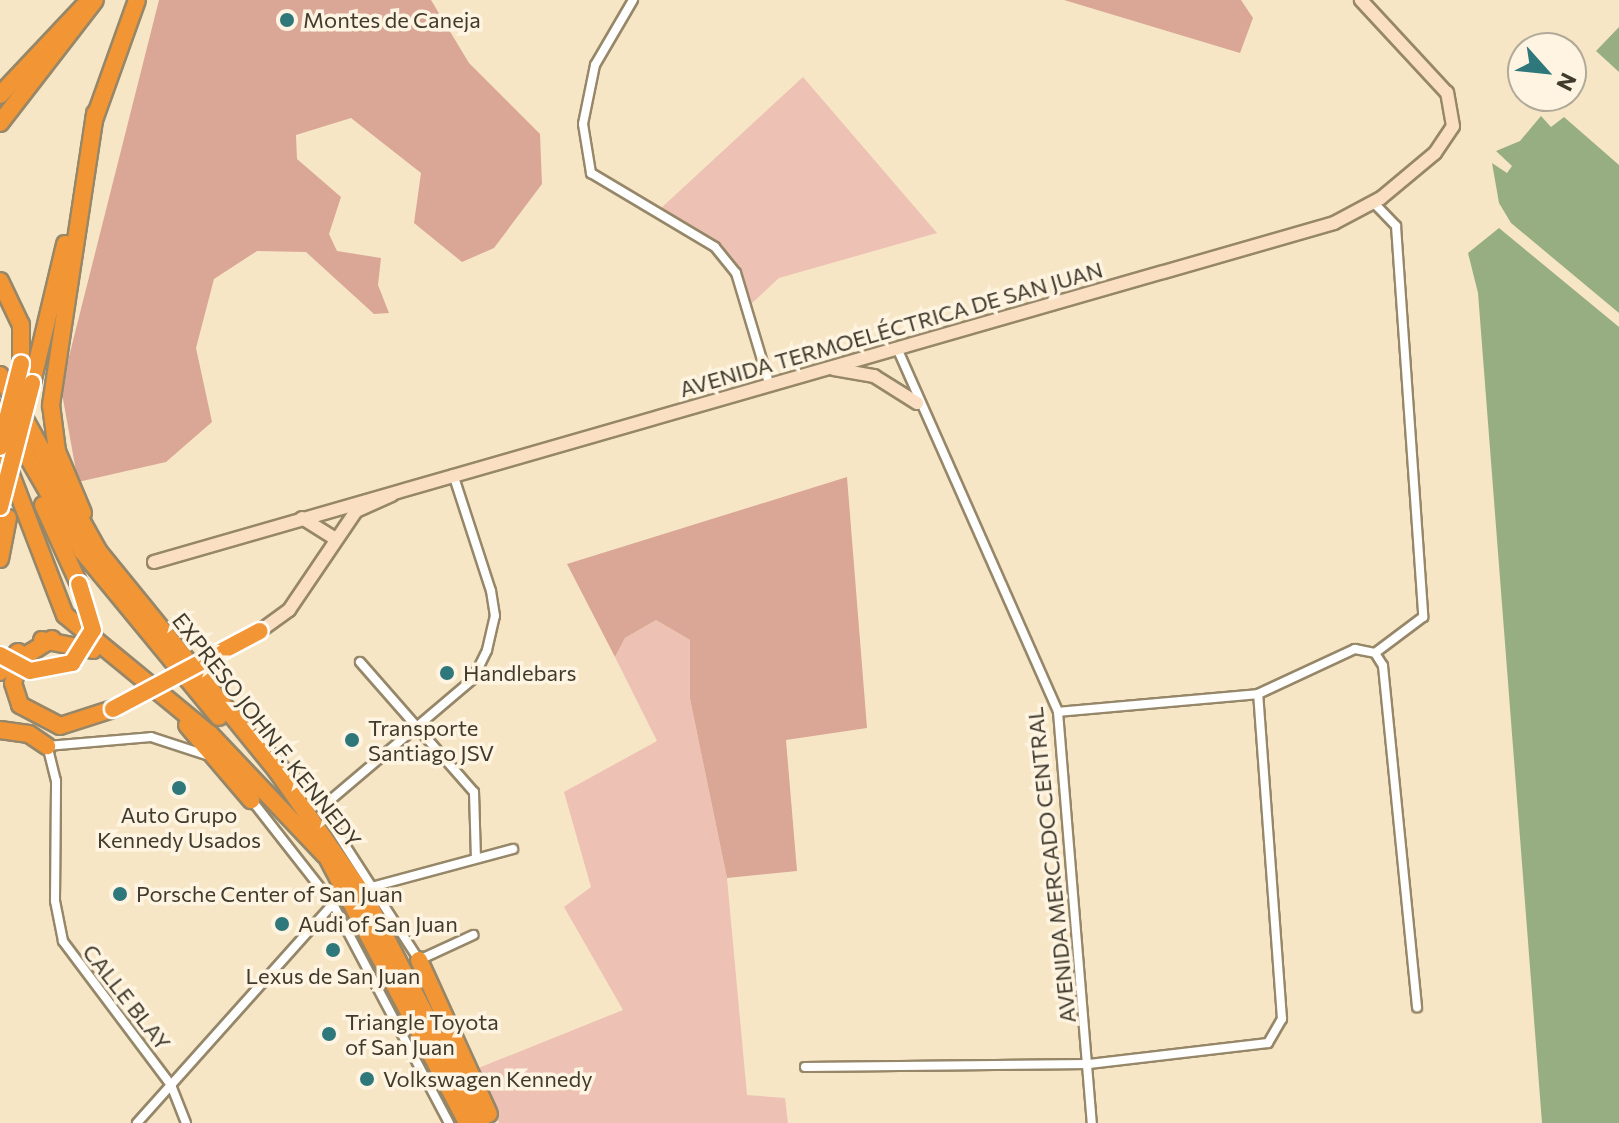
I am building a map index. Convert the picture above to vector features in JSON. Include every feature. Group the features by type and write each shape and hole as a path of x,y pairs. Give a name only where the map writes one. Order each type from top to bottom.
{"highway":[{"path":"0,95 94,0"},
{"path":"0,123 94,0"},
{"path":"0,559 4,512 20,433 95,113 137,0"},
{"path":"95,113 51,405 57,451 99,552"},
{"path":"0,281 21,325 21,364 0,446 58,605 109,657 169,702 325,855"},
{"name":"EXPRESO JOHN F. KENNEDY","path":"0,375 99,552 231,715 365,897 481,1123"},
{"name":"EXPRESO JOHN F. KENNEDY","path":"0,409 82,551 325,855 467,1123"},
{"path":"0,458 12,475"},
{"path":"0,655 30,671 72,663 93,630 79,584 42,504 41,484"},
{"path":"52,639 20,659 13,683 20,705 60,726 113,709 260,631"},
{"path":"0,672 32,642 52,639 109,657"},
{"path":"169,702 251,800"},
{"path":"0,730 29,734 47,746"},
{"path":"0,740 47,746"},
{"path":"419,960 491,1123"}],"street":[{"path":"633,0 595,65 583,124 591,173 715,247 736,273 769,383"},
{"name":"AVENIDA TERMOELÉCTRICA DE SAN JUAN","path":"154,562 1334,223 1373,202 1439,149 1454,111 1447,93 1361,0"},
{"path":"1373,202 1396,226 1423,617 1375,653"},
{"name":"AVENIDA MERCADO CENTRAL","path":"897,348 917,403 1058,712 1092,1123"},
{"path":"823,368 874,376 917,403"},
{"path":"321,808 473,679 495,616 453,474"},
{"path":"260,631 289,610 356,511 413,486"},
{"path":"302,518 335,539"},
{"path":"1058,712 1258,694 1355,649 1375,653 1383,666 1417,1007"},
{"path":"360,662 474,792 476,858"},
{"path":"805,1067 1089,1064 1268,1043 1276,1036 1282,1019 1258,694"},
{"path":"231,715 321,808 375,886 419,960 473,935"},
{"path":"47,746 93,737 177,741 203,753 251,800 333,904 449,1123"},
{"name":"CALLE BLAY","path":"47,746 56,781 55,901 63,941 171,1085 186,1123"},
{"path":"375,886 513,849"},
{"path":"137,1123 333,904"}],"shaded area":[{"path":"159,0 431,0 469,63 540,134 542,184 494,248 462,262 414,223 421,173 351,118 296,135 297,159 341,197 329,234 337,251 381,258 378,285 389,313 374,314 306,252 257,251 214,279 196,348 212,422 166,462 78,482 61,388"},
{"path":"1064,0 1241,0 1253,18 1240,53"},
{"path":"1619,27 1619,72 1596,51"},
{"path":"803,77 937,233 779,278 751,304 722,245 660,209"},
{"path":"1541,116 1551,127 1564,117 1619,165 1619,313 1511,223 1499,203 1492,163 1507,173 1512,166 1496,151 1520,141"},
{"path":"1499,228 1619,327 1619,1123 1542,1123 1478,293 1468,253"},
{"path":"847,477 867,728 786,740 797,871 727,878 690,699 690,640 656,620 625,638 615,657 567,564"},
{"path":"656,620 690,640 690,699 727,878 747,1095 785,1098 788,1123 499,1123 476,1069 623,1010 564,907 591,887 564,792 657,741 615,657 625,638"}],"place":[{"name":"Montes de Caneja","path":"287,20"},
{"name":"Handlebars","path":"447,673"},
{"name":"Transporte Santiago JSV","path":"352,740"},
{"name":"Auto Grupo Kennedy Usados","path":"179,788"},
{"name":"Porsche Center of San Juan","path":"120,894"},
{"name":"Audi of San Juan","path":"282,924"},
{"name":"Lexus de San Juan","path":"333,950"},
{"name":"Triangle Toyota of San Juan","path":"329,1034"},
{"name":"Volkswagen Kennedy","path":"367,1079"}]}
